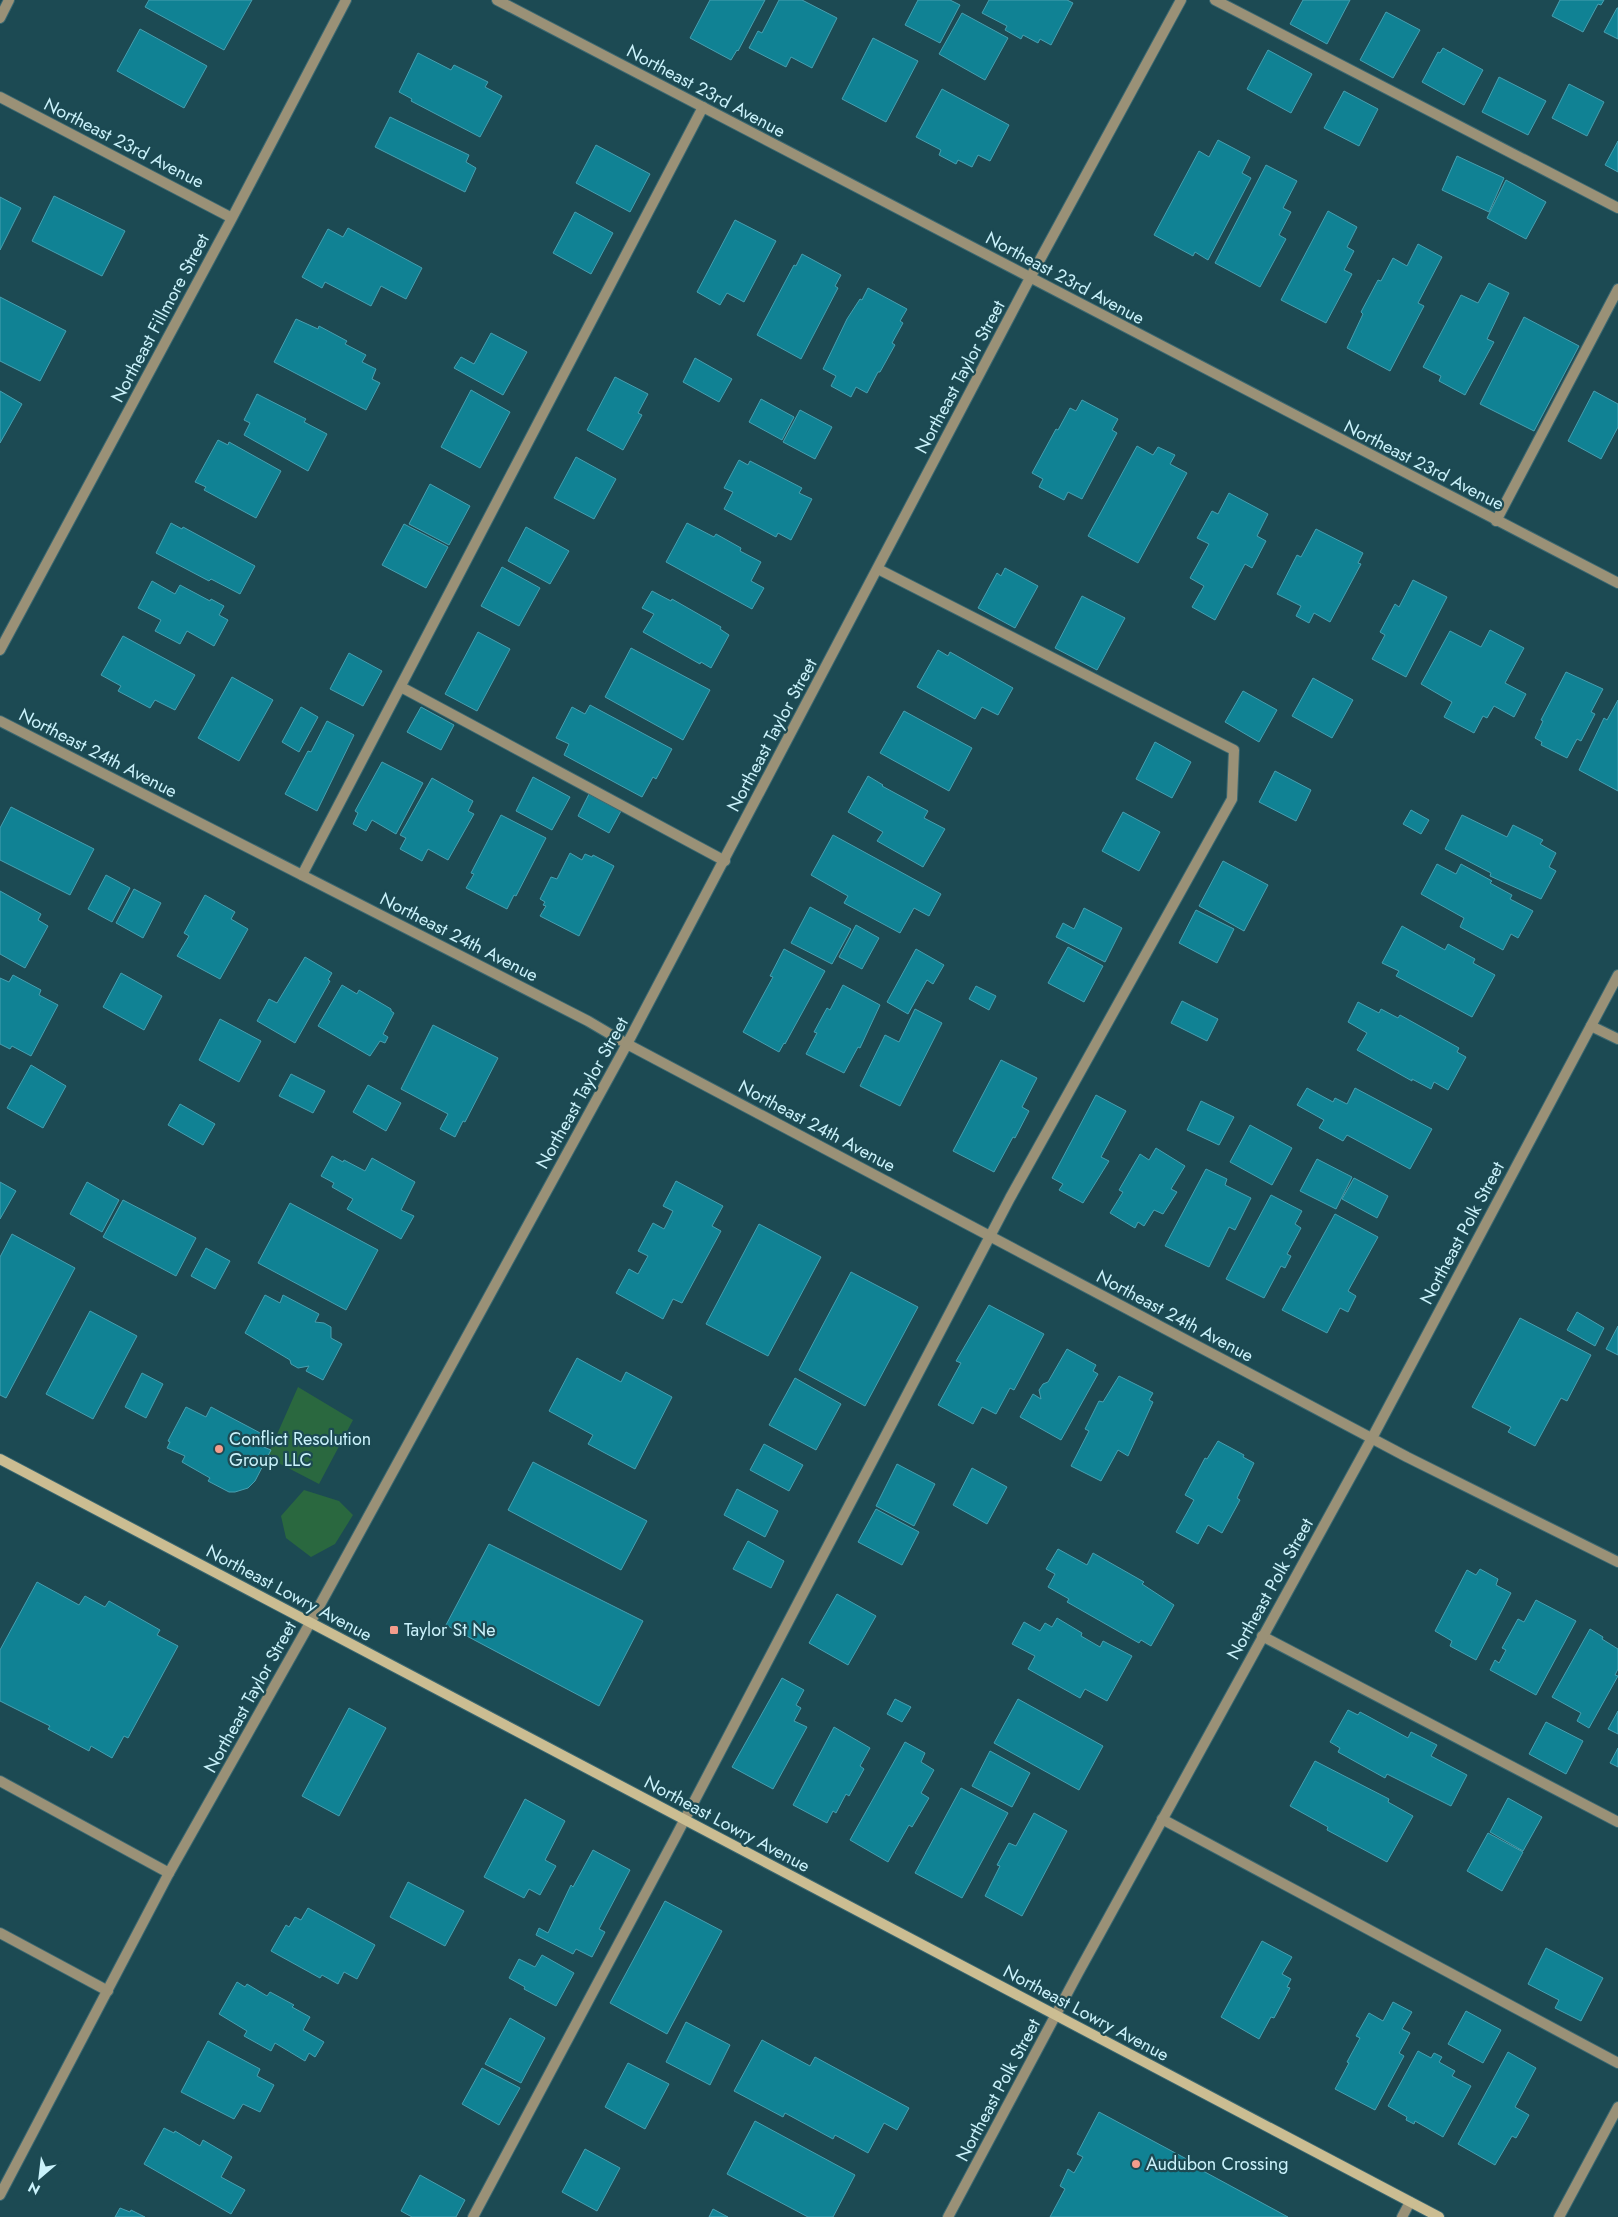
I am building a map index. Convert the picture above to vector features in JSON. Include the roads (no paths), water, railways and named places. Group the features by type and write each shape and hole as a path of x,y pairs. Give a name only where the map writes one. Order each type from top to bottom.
{"main road":[{"name":"Northeast Lowry Avenue","path":"0,1459 1440,2217"}],"street":[{"path":"0,18 9,0"},
{"name":"Northeast Fillmore Street","path":"0,650 232,218 346,0"},
{"name":"Northeast 23rd Avenue","path":"498,0 1618,583"},
{"name":"Northeast Taylor Street","path":"0,2195 170,1873 310,1623 627,1044 725,861 1030,278 1181,0"},
{"path":"1215,0 1618,208"},
{"name":"Northeast 23rd Avenue","path":"0,97 232,218"},
{"path":"302,875 703,108"},
{"path":"1496,521 1618,289"},
{"path":"474,2217 990,1236 1232,799 1234,750 878,569"},
{"path":"401,687 725,861"},
{"name":"Northeast 24th Avenue","path":"0,720 579,1016 627,1044 1372,1438 1618,1562"},
{"name":"Northeast Polk Street","path":"948,2217 1162,1819 1372,1438 1618,975"},
{"path":"1591,1026 1618,1039"},
{"path":"1262,1636 1618,1822"},
{"path":"0,1781 170,1873"},
{"path":"1162,1819 1618,2063"},
{"path":"0,1932 108,1991"},
{"path":"1559,2217 1618,2107"},
{"path":"1402,2217 1410,2202"}],"place":[{"name":"Conflict Resolution Group LLC","path":"219,1449"},
{"name":"Taylor St Ne","path":"394,1630"},
{"name":"Audubon Crossing","path":"1136,2164"}]}
